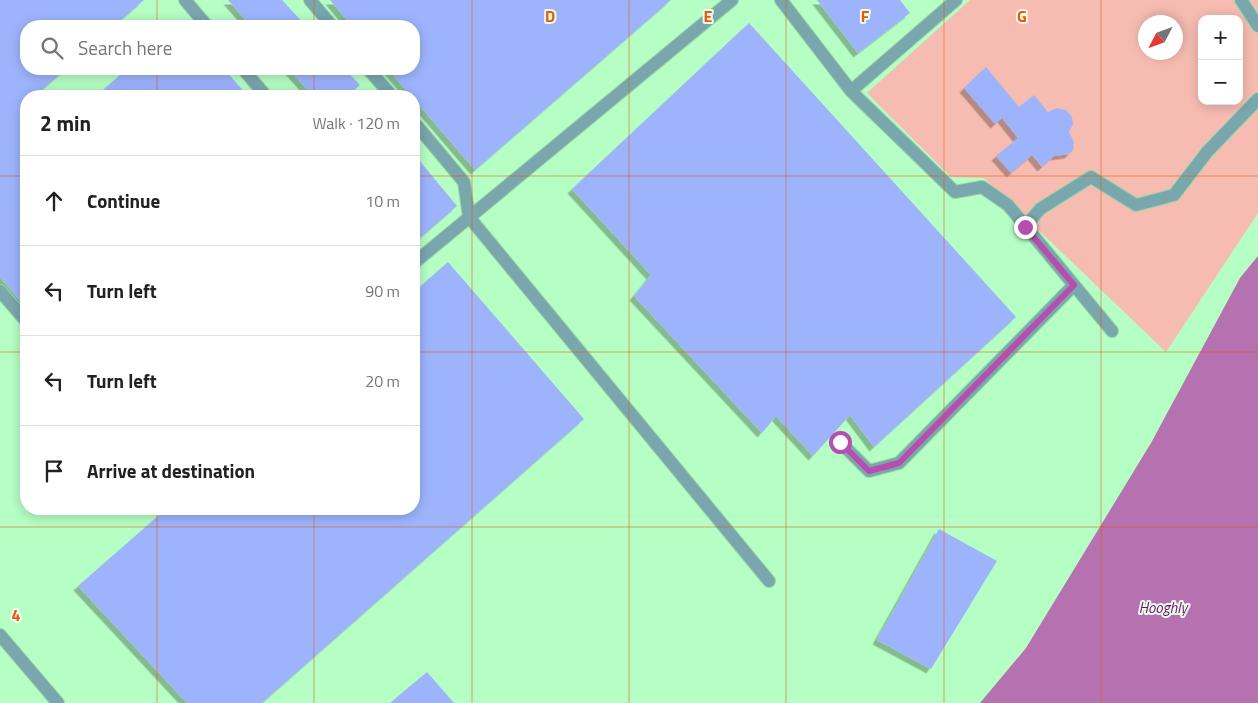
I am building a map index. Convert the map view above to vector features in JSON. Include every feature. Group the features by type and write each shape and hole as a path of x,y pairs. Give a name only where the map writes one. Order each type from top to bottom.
{"lane":[{"path":"185,0 202,20"},
{"path":"310,0 327,20"},
{"path":"420,258 732,0"},
{"path":"781,0 852,91 955,192 982,187 1008,206 1112,331"},
{"path":"852,91 956,0"},
{"path":"1242,0 1258,26"},
{"path":"248,75 261,90"},
{"path":"373,75 387,90"},
{"path":"1025,227 1040,209 1091,176 1136,205 1174,194 1208,152 1258,99"},
{"path":"420,129 464,182 469,217 769,581"},
{"path":"840,442 869,471 899,463 1074,285"},
{"path":"0,291 20,314"},
{"path":"0,635 58,703"}],"shaded area":[{"path":"970,0 1258,0 1258,213 1166,352 984,178 951,177 867,93"}],"water":[{"name":"Hooghly","path":"1258,256 1258,703 980,703 1026,648 1151,443 1240,278"}],"building":[{"path":"0,0 144,0 121,20 20,20 20,75 59,75 42,90 20,90 20,300 0,277"},
{"path":"228,0 282,0 300,20 246,20"},
{"path":"330,0 671,0 475,170 420,106 420,90 406,90 393,75 420,75 420,20 347,20"},
{"path":"817,0 900,0 910,13 858,53"},
{"path":"749,23 1016,317 874,447 850,415 813,456 776,416 762,433 634,296 651,275 572,189"},
{"path":"986,67 1019,107 1034,95 1048,112 1057,108 1066,110 1072,117 1073,124 1069,132 1074,142 1073,150 1069,154 1054,156 1042,167 1032,155 1011,173 996,156 1018,138 1002,118 995,124 964,88"},
{"path":"120,75 229,75 243,90 103,90"},
{"path":"294,75 351,75 360,85 354,90 308,90"},
{"path":"420,161 457,206 420,238"},
{"path":"448,262 584,419 262,703 187,703 78,586 159,515 420,515 420,287"},
{"path":"939,529 997,561 931,669 877,640"},
{"path":"427,672 454,703 390,703"}],"route":[{"path":"840,442 869,471 899,463 1074,285 1025,227"}]}
